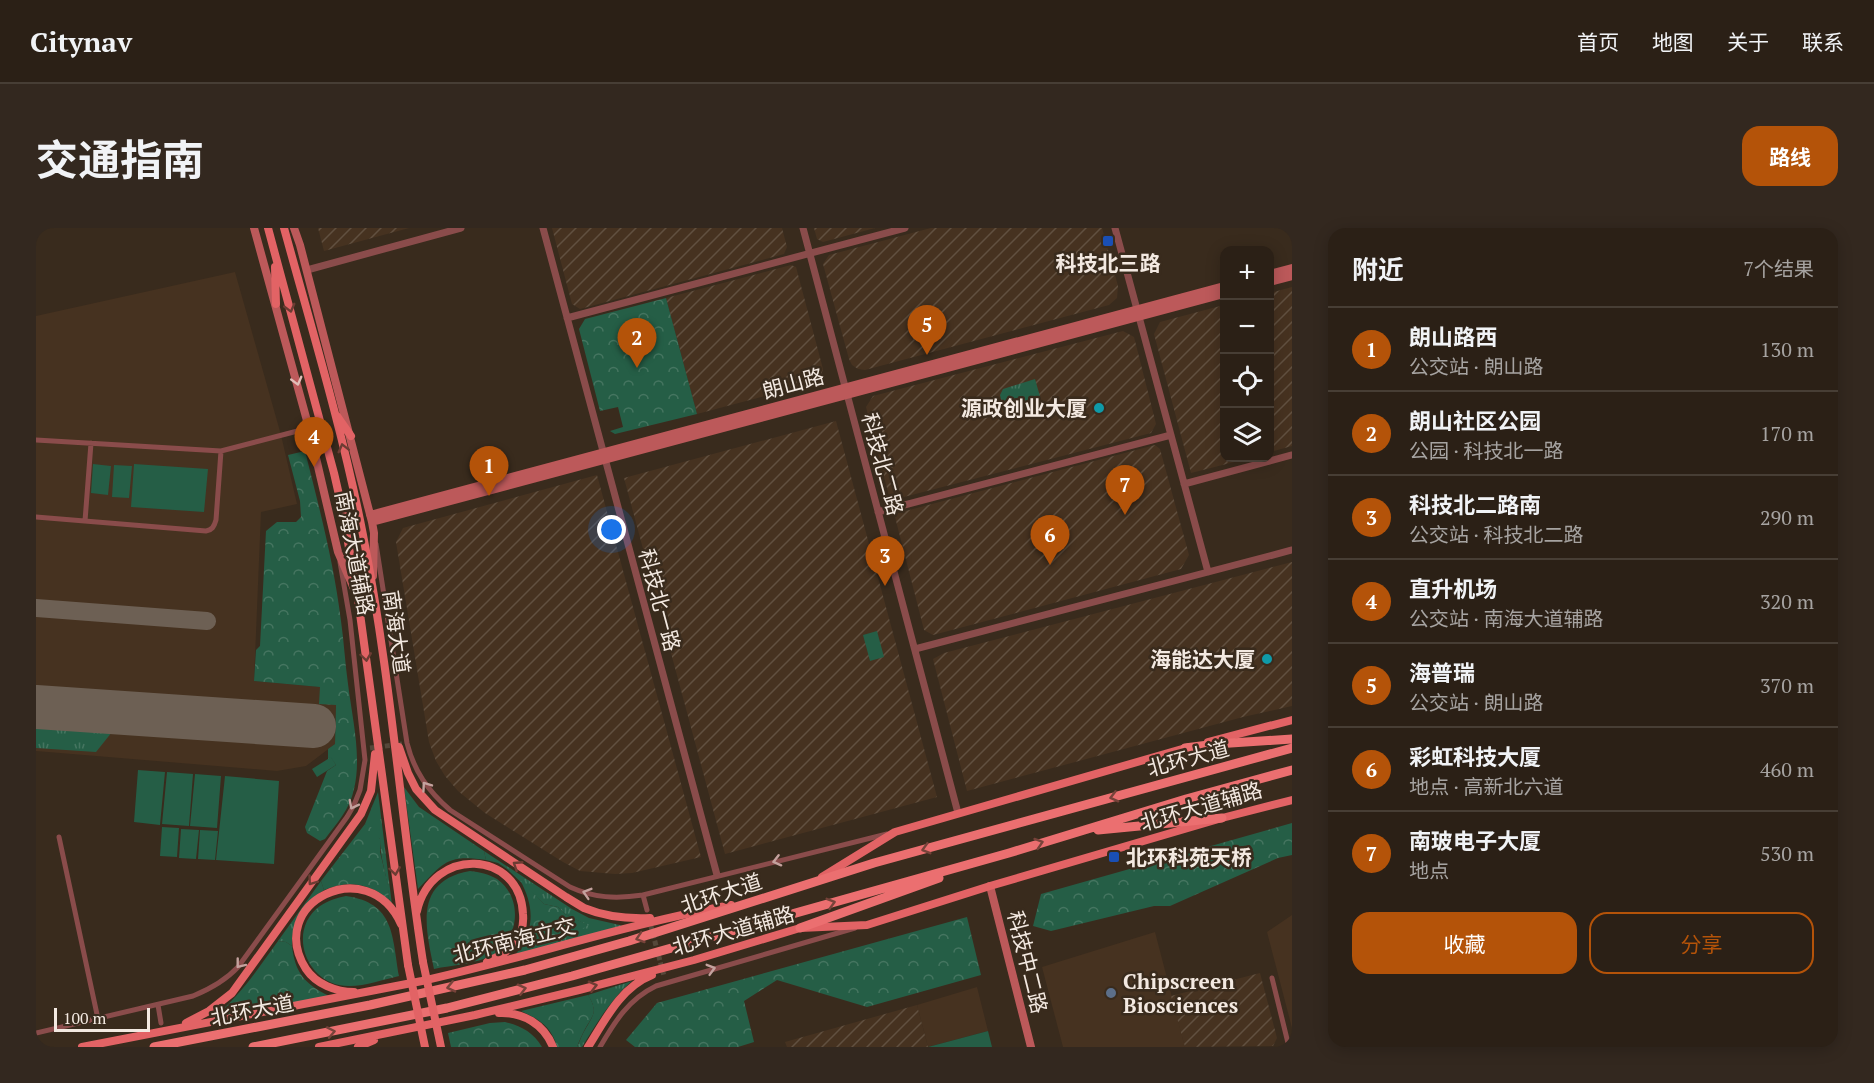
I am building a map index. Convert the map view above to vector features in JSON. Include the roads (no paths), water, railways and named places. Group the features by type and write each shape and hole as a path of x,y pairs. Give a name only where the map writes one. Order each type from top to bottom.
{"highway":[{"path":"1185,748 1292,739"},
{"name":"北环大道","path":"154,1047 370,1005 525,970 629,941 904,855 1292,748"},
{"name":"北环大道","path":"254,1047 447,1008 561,979 1009,853 1292,770"},
{"path":"1071,833 1222,818"},
{"path":"800,928 1009,853"}],"main road":[{"name":"南海大道辅路","path":"254,228 309,428 338,552"},
{"name":"南海大道","path":"268,228 334,473 347,536 358,599 408,965 425,1047"},
{"name":"南海大道","path":"284,228 334,410 359,515 389,704 416,920 441,1047"},
{"name":"南海大道辅路","path":"294,228 371,518 374,533 372,588"},
{"path":"274,251 276,304"},
{"path":"1274,273 1292,268"},
{"path":"1274,281 1292,276"},
{"name":"朗山路","path":"371,518 1138,313 1220,287"},
{"name":"朗山路","path":"1138,313 1220,295"},
{"path":"334,410 351,436"},
{"name":"南海大道","path":"338,552 358,599"},
{"path":"389,704 399,749 408,773 416,789 435,810 584,908 622,919 666,918"},
{"path":"172,1029 209,1011 232,993 361,814 371,791 375,769 374,715"},
{"path":"809,885 895,832 1185,748 1292,720"},
{"name":"北环大道辅路","path":"319,1047 475,1015 694,960 800,928 867,925 990,886 1222,818 1292,800"},
{"path":"416,920 418,908 428,885 448,869 472,862 483,864 505,876 519,894 522,906 522,927 513,946 472,970"},
{"name":"科技中二路","path":"990,886 1031,1047"},
{"path":"369,992 346,992 333,989 309,973 297,948 295,933 298,922 306,909 329,892 342,888 356,888 379,896 391,906 404,930"},
{"name":"北环大道辅路","path":"666,918 755,901"},
{"name":"北环南海立交","path":"369,992 472,970 666,918"},
{"path":"588,1047 617,1002 637,983 694,960"},
{"path":"82,1047 369,992"},
{"path":"475,1015 504,1013 522,1016 538,1025 545,1032 553,1047"},
{"path":"358,1047 397,1031"}],"street":[{"path":"307,270 462,228"},
{"name":"科技北一路","path":"543,228 717,876"},
{"name":"科技北二路","path":"803,228 958,813"},
{"path":"567,318 905,228"},
{"path":"1115,228 1208,572"},
{"path":"36,440 221,451 309,428"},
{"path":"878,512 1171,435"},
{"path":"86,521 91,443"},
{"path":"36,517 211,530 216,520 221,451"},
{"path":"1184,484 1292,455"},
{"path":"374,533 390,626 404,743 414,766 433,796 450,810 570,887 611,898 643,895 895,832"},
{"path":"915,649 1292,550"},
{"name":"南海大道辅路","path":"158,1005 193,996 214,987 238,968 354,805 364,776 367,749 350,620 338,552"},
{"path":"59,837 98,1019"},
{"path":"643,895 647,910"},
{"path":"600,1047 627,1006 646,990 665,979 867,925"},
{"path":"1272,978 1289,1047"},
{"path":"36,1033 158,1005 161,1023"}],"tunnel":[{"path":"370,748 402,744"},
{"path":"649,919 664,976"}],"place":[{"name":"科技北三路","path":"1108,241"},
{"name":"海普瑞","path":"927,355"},
{"name":"朗山社区公园","path":"637,368"},
{"name":"源政创业大厦","path":"1099,408"},
{"name":"直升机场","path":"314,467"},
{"name":"朗山路西","path":"489,496"},
{"name":"南玻电子大厦","path":"1125,515"},
{"name":"彩虹科技大厦","path":"1050,565"},
{"name":"科技北二路南","path":"885,586"},
{"name":"海能达大厦","path":"1267,659"},
{"name":"北环科苑天桥","path":"1114,857"},
{"name":"Chipscreen Biosciences","path":"1111,993"}]}
